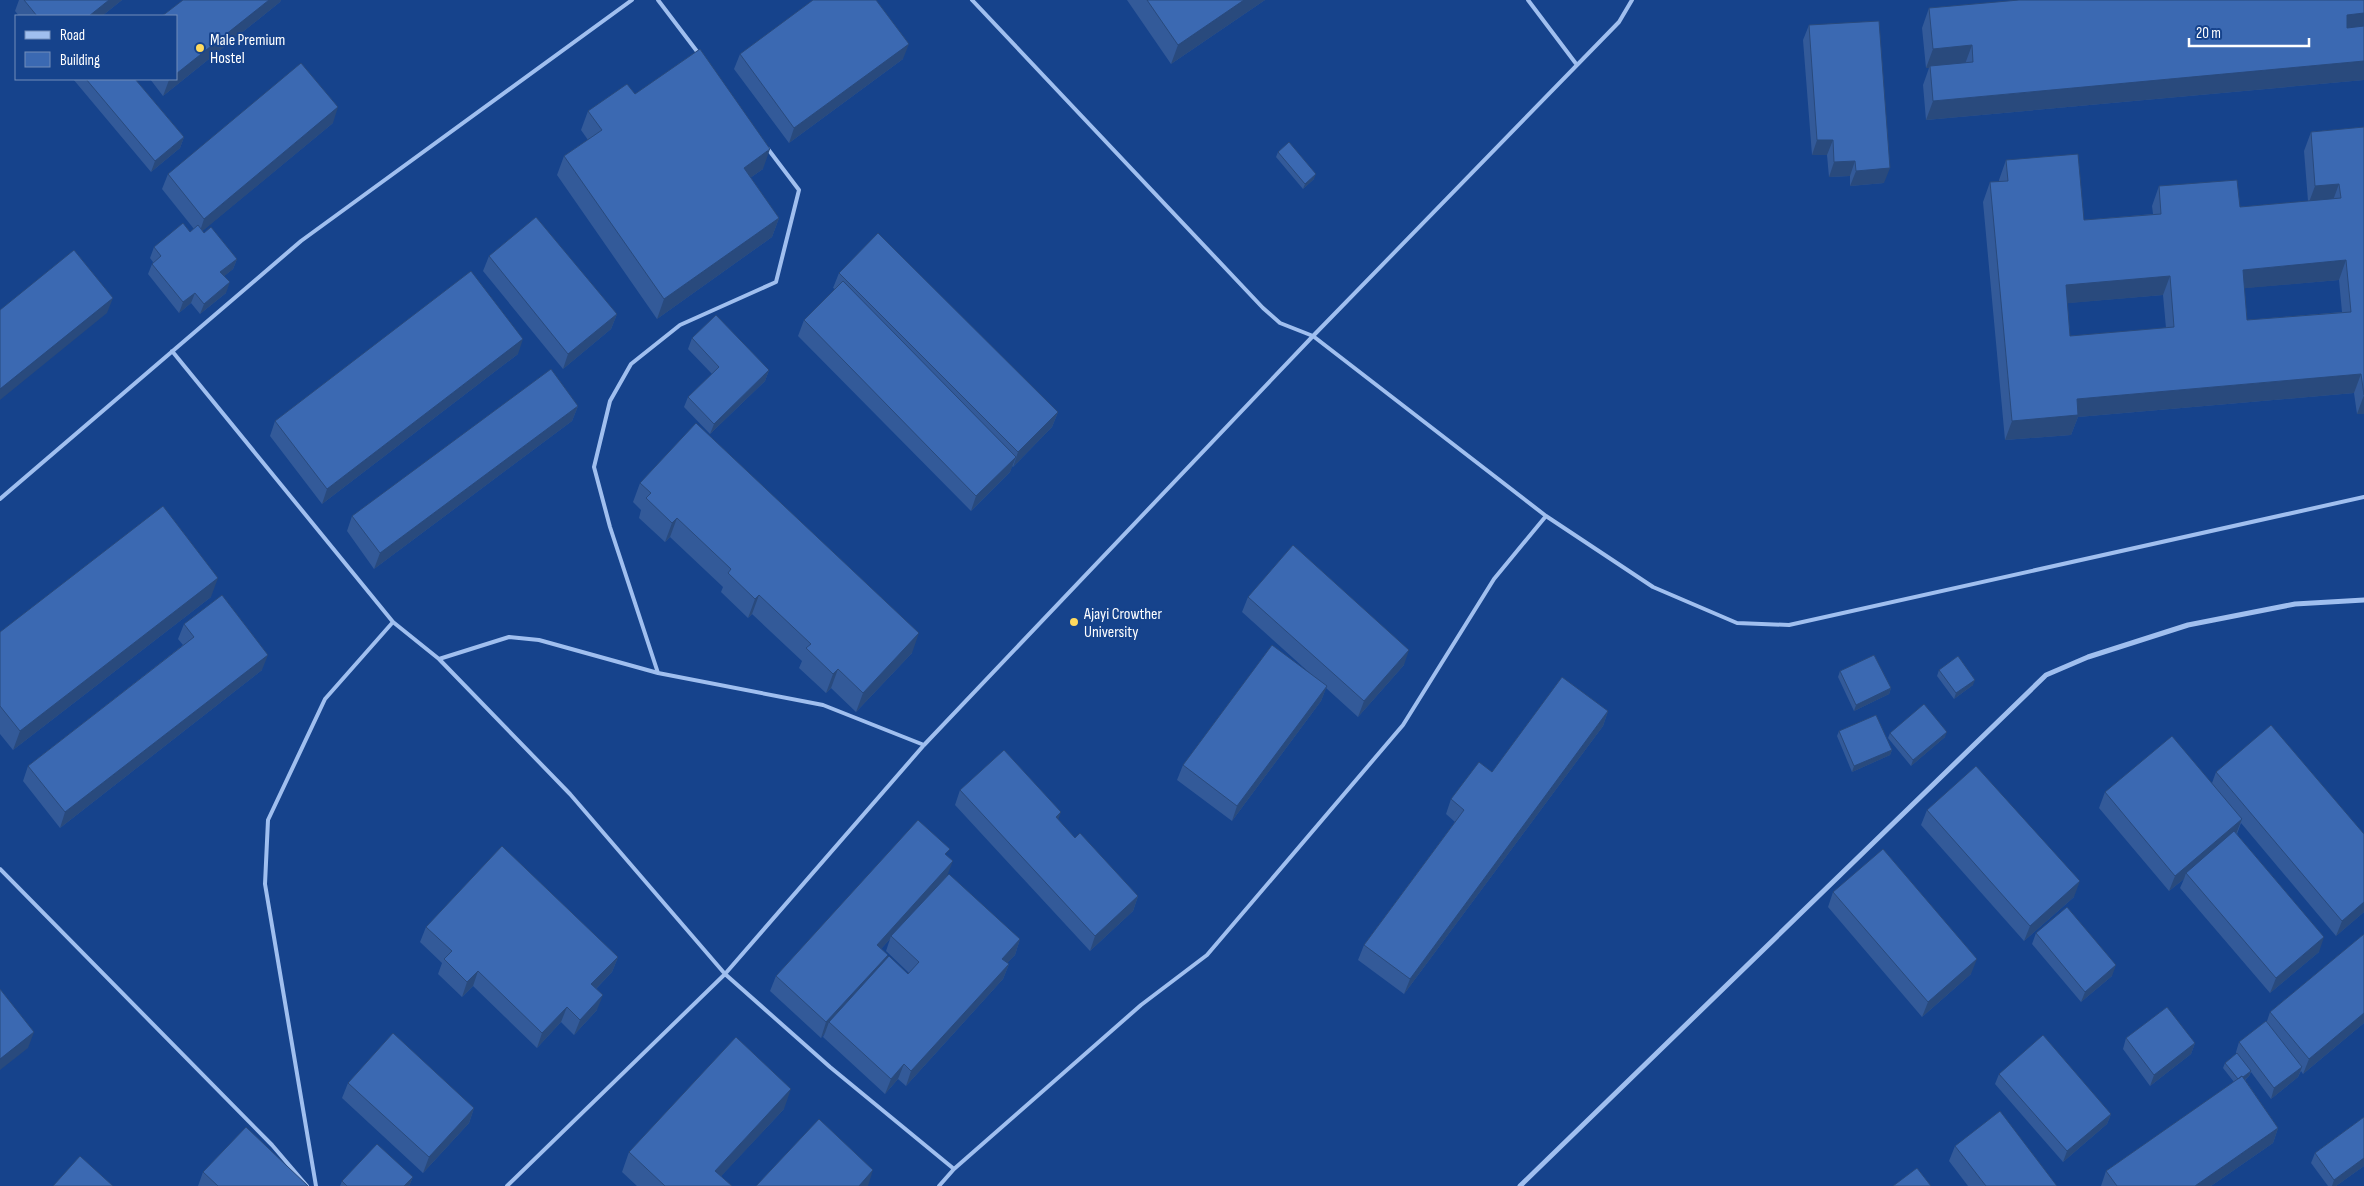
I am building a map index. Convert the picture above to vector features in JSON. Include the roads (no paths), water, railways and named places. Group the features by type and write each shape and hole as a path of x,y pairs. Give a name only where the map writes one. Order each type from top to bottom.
{"street":[{"path":"1520,1186 2046,675 2088,657 2188,625 2295,604 2364,600"}],"lane":[{"path":"0,500 301,241 632,0"},
{"path":"658,0 699,56"},
{"path":"972,0 1263,308 1280,323 1313,336 1546,516 1653,587 1737,623 1789,625 2364,497"},
{"path":"1528,0 1576,65"},
{"path":"507,1186 725,974 924,745 1313,336 1619,22 1632,0"},
{"path":"658,672 610,527 594,467 610,401 630,364 680,325 776,282 799,190 764,143"},
{"path":"172,351 393,622 439,659 570,794 725,974 830,1067 954,1169"},
{"path":"939,1186 954,1169 1141,1005 1207,955 1403,725 1494,579 1546,516"},
{"path":"316,1186 304,1105 265,884 268,820 325,699 393,622"},
{"path":"439,659 509,636 539,640 658,672 823,705 924,745"},
{"path":"0,869 272,1145 307,1186"}],"place":[{"name":"Male Premium Hostel","path":"200,48"},
{"name":"Ajayi Crowther University","path":"1074,622"}]}
